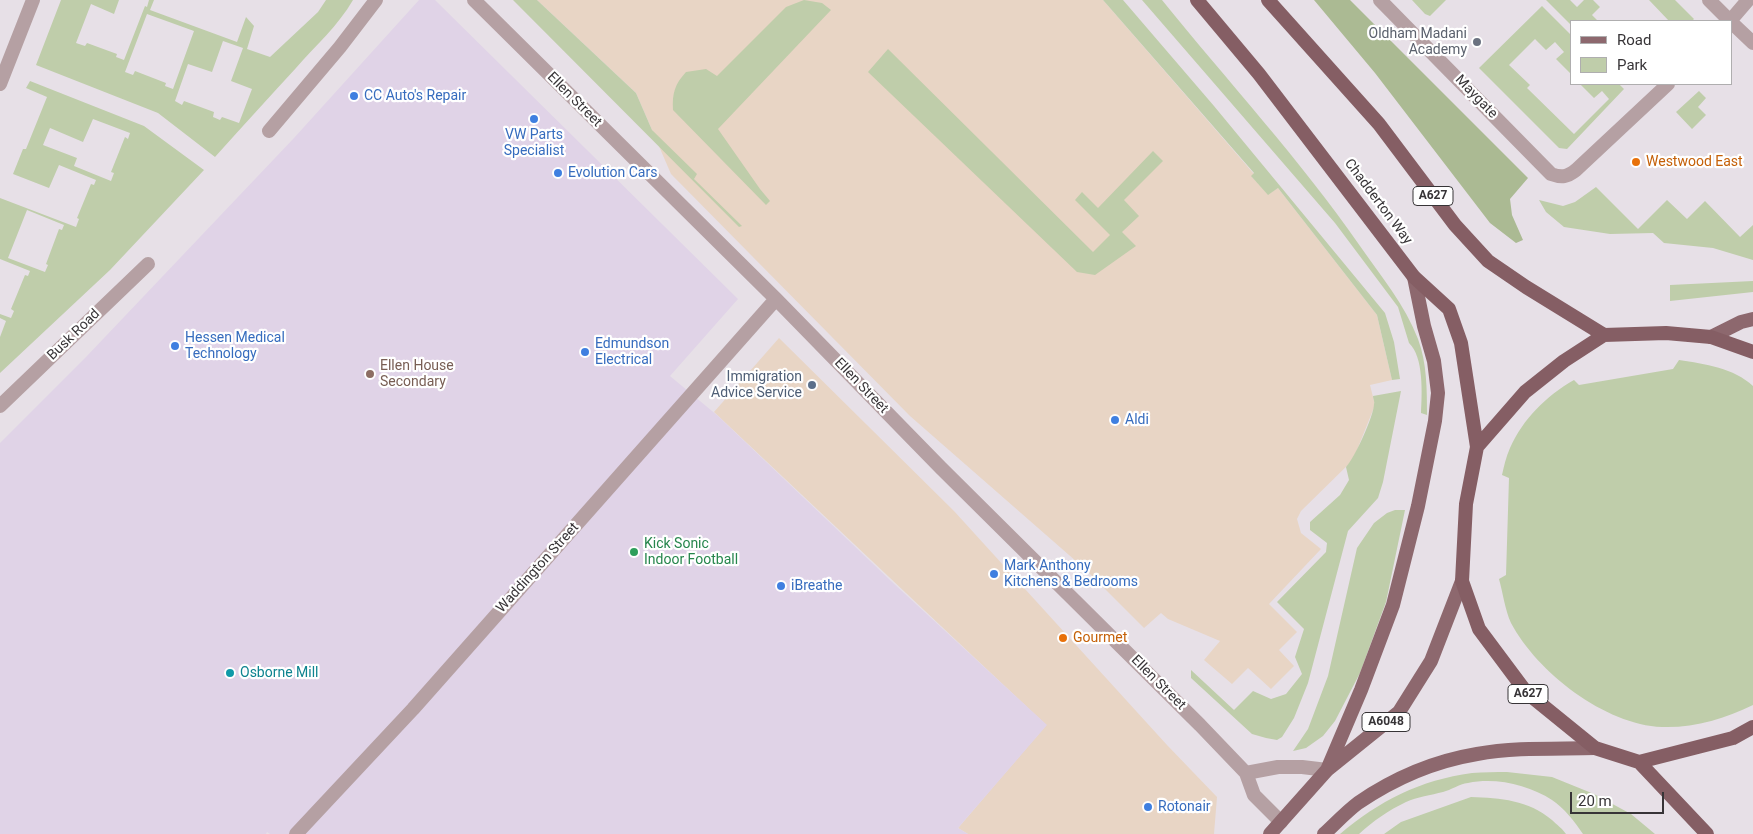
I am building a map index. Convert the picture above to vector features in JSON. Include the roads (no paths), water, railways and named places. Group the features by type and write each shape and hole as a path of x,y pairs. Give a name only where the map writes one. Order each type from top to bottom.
{"highway":[{"name":"Chadderton Way","path":"1197,0 1259,74 1414,277 1449,309 1461,343 1477,447"},
{"name":"A627","path":"1268,0 1379,124 1455,225 1488,261 1604,336"},
{"path":"1477,447 1525,392 1564,362 1604,336 1666,333 1711,336 1753,352"},
{"name":"A627","path":"1477,447 1466,504 1462,581 1480,629 1526,692 1595,748 1639,762 1707,834"},
{"path":"1639,762 1733,738 1753,728"}],"main road":[{"path":"1326,770 1361,690 1393,605 1418,506 1435,421 1438,393 1434,362 1414,277"},
{"path":"1711,336 1741,322 1753,319"},
{"name":"A6048","path":"1270,834 1326,770 1399,712 1432,661 1462,581"},
{"path":"1324,834 1356,804 1393,782 1443,762 1478,754 1507,751 1595,748"}],"street":[{"path":"0,84 4,61 33,0"},
{"path":"269,131 340,47 376,0"},
{"name":"Ellen Street","path":"474,0 776,299 941,468 1246,773"},
{"name":"Maygate","path":"1380,0 1551,174 1562,177 1576,170 1667,85"},
{"path":"1709,0 1729,20"},
{"path":"1731,20 1748,0"},
{"path":"1733,24 1753,43"},
{"name":"Busk Road","path":"0,406 148,264"},
{"name":"Waddington Street","path":"296,834 413,709 776,299"},
{"path":"1281,822 1254,795 1246,773 1278,766 1326,770"}],"place":[{"name":"Oldham Madani Academy","path":"1477,42"},
{"name":"CC Auto's Repair","path":"354,96"},
{"name":"VW Parts Specialist","path":"534,119"},
{"name":"Westwood East","path":"1636,162"},
{"name":"Evolution Cars","path":"558,173"},
{"name":"Hessen Medical Technology","path":"175,346"},
{"name":"Edmundson Electrical","path":"585,352"},
{"name":"Ellen House Secondary","path":"370,374"},
{"name":"Immigration Advice Service","path":"812,385"},
{"name":"Aldi","path":"1115,420"},
{"name":"Kick Sonic Indoor Football","path":"634,552"},
{"name":"Mark Anthony Kitchens & Bedrooms","path":"994,574"},
{"name":"iBreathe","path":"781,586"},
{"name":"Gourmet","path":"1063,638"},
{"name":"Osborne Mill","path":"230,673"},
{"name":"Rotonair","path":"1148,807"}]}
